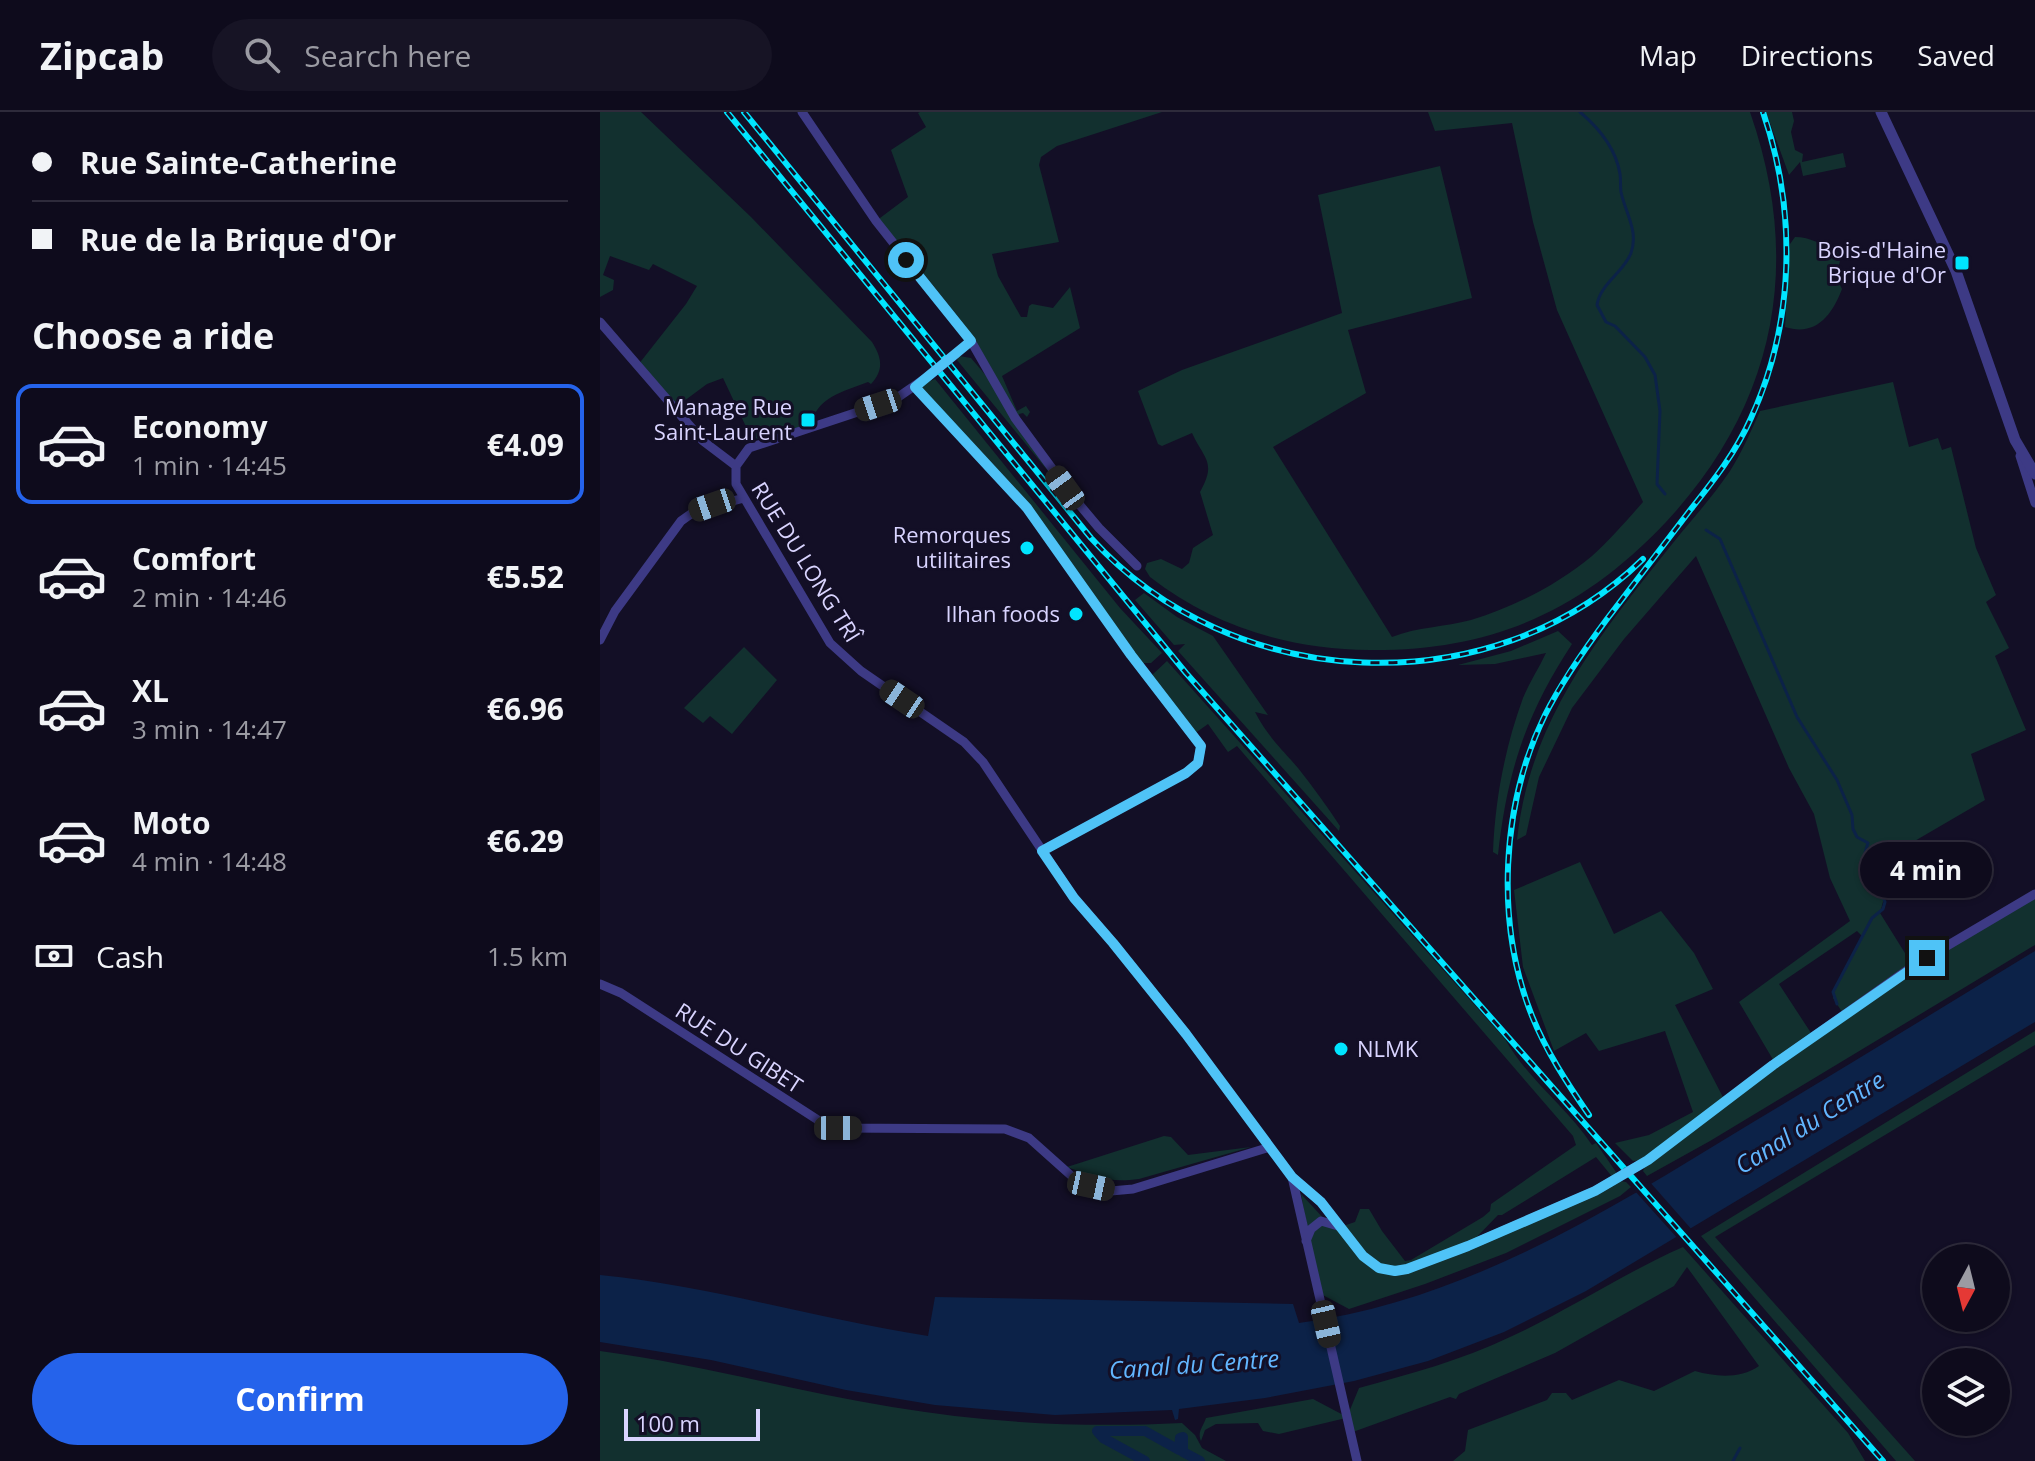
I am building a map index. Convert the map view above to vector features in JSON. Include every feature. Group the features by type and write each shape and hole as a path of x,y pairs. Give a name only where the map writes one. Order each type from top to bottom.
{"street":[{"path":"802,112 876,221 971,341 1015,418 1073,497 1137,566"},
{"path":"1881,112 1963,286 2035,503"},
{"name":"RUE DU LONG TRÎ","path":"600,322 703,441 736,466"},
{"name":"RUE DU LONG TRÎ","path":"971,341 915,387 894,400 749,448 736,466 736,484 830,643 861,671 971,749 993,775 1074,898 1166,1009 1292,1177"},
{"path":"915,387 1027,508 1131,655 1201,746 1198,763 1186,773 1042,851"},
{"path":"2018,449 2035,474"},
{"path":"600,640 615,611 681,521 695,511 744,498"},
{"path":"1292,1177 1321,1202 1371,1263 1395,1271 1407,1269 1468,1246 1595,1191 1648,1160 1773,1065 1913,966 2035,894"},
{"name":"RUE DU GIBET","path":"600,984 621,993 821,1122 838,1128 1005,1129 1029,1138 1076,1180 1111,1191 1133,1189 1270,1147"},
{"path":"1292,1177 1357,1461"},
{"path":"1306,1241 1311,1229 1321,1221 1340,1227"}],"green space":[{"path":"600,112 641,112 751,217 872,342 880,364 871,384 868,382 849,389 824,402 811,427 771,440 755,438 749,433 723,378 707,384 676,407 638,365 697,286 653,264 649,270 610,256 603,275 614,280 613,290 600,297"},
{"path":"920,112 1162,112 1057,146 1041,157 1039,165 1059,242 992,254 998,276 1021,317 1027,317 1032,304 1053,308 1070,287 1080,328 1002,376 1017,411 1026,406 1030,412 1027,417 1019,414 1020,419 1061,487 957,360 959,356 971,358 988,378 971,341 876,221 908,197 891,150 926,127"},
{"path":"1428,112 1750,112 1766,168 1775,224 1776,277 1769,330 1755,380 1733,430 1703,477 1666,522 1601,580 1568,602 1532,620 1456,643 1370,650 1282,640 1226,622 1175,594 1150,577 1145,569 1147,563 1161,559 1182,569 1189,563 1193,548 1213,535 1200,492 1208,474 1204,455 1192,433 1162,446 1158,444 1138,391 1182,370 1342,313 1318,195 1440,166 1472,298 1348,330 1366,393 1273,447 1392,637 1471,620 1534,594 1592,556 1643,502 1557,310 1533,222 1512,123 1435,131"},
{"path":"1766,112 1792,112 1794,121 1791,132 1795,150 1803,154 1802,162 1843,153 1846,167 1803,176 1800,162 1789,175"},
{"path":"1795,237 1822,244 1838,252 1840,258 1839,265 1833,271 1842,289 1838,299 1821,322 1806,329 1785,327 1790,244"},
{"path":"935,379 1120,608 1162,653 1151,663 1142,663 1027,508 915,387"},
{"path":"1893,382 1909,447 1938,438 1942,450 1951,447 1976,548 1996,595 1986,602 2009,648 1995,656 2026,730 1971,754 1985,800 1865,870 1884,898 1880,913 1913,966 1929,971 1940,965 1944,947 2035,894 2035,945 1647,1176 1643,1171 1648,1160 1633,1161 1615,1143 1649,1135 1693,1112 1665,1031 1599,1051 1586,1033 1554,1051 1523,967 1514,890 1580,862 1614,934 1661,911 1694,953 1713,989 1675,1005 1725,1101 1775,1063 1739,1002 1850,921 1830,878 1814,814 1789,768 1696,556 1624,639 1572,708 1539,777 1526,835 1517,840 1525,795 1538,753 1576,675 1626,603 1730,471 1760,411","holes":["1857,931 1862,936 1833,992 1833,998 1844,1015 1813,1036 1779,984"]},
{"path":"1144,593 1177,617 1213,636 1268,715 1255,712 1265,728 1320,797 1340,826 1339,831 1178,651 1185,644 1174,645 1135,600"},
{"path":"1558,631 1572,644 1542,695 1521,745 1507,797 1498,855 1493,852 1494,832 1506,755 1523,698 1546,653 1495,664 1458,665 1511,651"},
{"path":"744,647 777,680 732,734 710,716 703,723 684,708"},
{"path":"1167,661 1505,1039 1514,1054 1592,1145 1596,1143 1616,1172 1614,1180 1626,1182 1631,1187 1620,1196 1506,1253 1425,1284 1349,1309 1319,1293 1301,1194 1326,1221 1340,1227 1355,1222 1360,1209 1369,1209 1405,1261 1411,1260 1483,1217 1490,1211 1491,1204 1576,1145 1573,1136 1237,746 1228,752 1208,724 1194,734 1152,675","holes":["1596,1157 1614,1179 1470,1244 1498,1215"]},
{"path":"2035,1031 2035,1045 1715,1237 1915,1461 1896,1461 1701,1236"},
{"path":"1164,1136 1171,1137 1188,1155 1251,1147 1139,1179 1102,1178 1067,1167"},
{"path":"1683,1247 1848,1433 1865,1461 1453,1461 1465,1451 1468,1430 1547,1400 1552,1393 1566,1393 1572,1400 1619,1380 1654,1391 1695,1371 1728,1376 1759,1366 1687,1267 1674,1286 1555,1353 1459,1394 1456,1399 1450,1397 1350,1433 1346,1418 1279,1434 1263,1431 1258,1423 1216,1424 1205,1430 1201,1441 1200,1432 1206,1418 1313,1399 1347,1417 1359,1388 1436,1366 1492,1345"},
{"path":"600,1351 855,1401 964,1417 1109,1425 1182,1423 1195,1435 1202,1448 1226,1461 600,1461"}],"water":[{"name":"Canal du Centre","path":"2035,951 2035,1022 1586,1291 1504,1332 1428,1361 1354,1381 1265,1398 1179,1409 1178,1419 1175,1420 1172,1410 1055,1415 935,1405 846,1390 711,1360 600,1342 600,1275 683,1287 928,1336 935,1297 1293,1304 1299,1323 1361,1311 1478,1273 1589,1219"}],"pier":[{"path":"1649,1181 1693,1231 1679,1240 1634,1190"}],"waterway":[{"path":"1580,112 1611,148 1620,174 1633,245 1628,260 1603,291 1597,305 1606,322 1615,326 1645,357 1655,375 1660,411 1657,484 1665,494"},
{"path":"1706,530 1720,539 1797,717 1837,780 1852,815 1857,837 1868,843 1862,863 1885,902 1883,909 1872,918 1833,992 1837,1004"},
{"path":"1145,1461 1103,1438 1097,1431 1145,1431 1179,1450 1180,1438 1183,1437 1183,1452 1200,1461"},
{"path":"1733,1461 1740,1448"}],"railway":[{"path":"727,112 1186,673 1883,1461"},
{"path":"744,112 1091,538 1149,590 1215,628 1288,652 1363,662 1439,659 1512,640 1581,607 1643,559"},
{"path":"1589,1115 1544,1042 1520,980 1508,904 1512,825 1530,750 1559,690 1598,631 1724,465 1739,442 1766,381 1783,305 1786,227 1782,188 1763,112"}],"place":[{"name":"Bois-d'Haine Brique d'Or","path":"1962,263"},
{"name":"Manage Rue Saint-Laurent","path":"808,420"},
{"name":"Remorques utilitaires","path":"1027,548"},
{"name":"Ilhan foods","path":"1076,614"},
{"name":"NLMK","path":"1341,1049"}],"route":[{"path":"906,260 971,341 915,387 1027,508 1131,655 1194,734 1202,750 1194,768 1042,851 1074,898 1186,1034 1292,1177 1321,1202 1371,1263 1395,1271 1407,1269 1595,1191 1648,1160 1773,1065 1927,958"}]}
